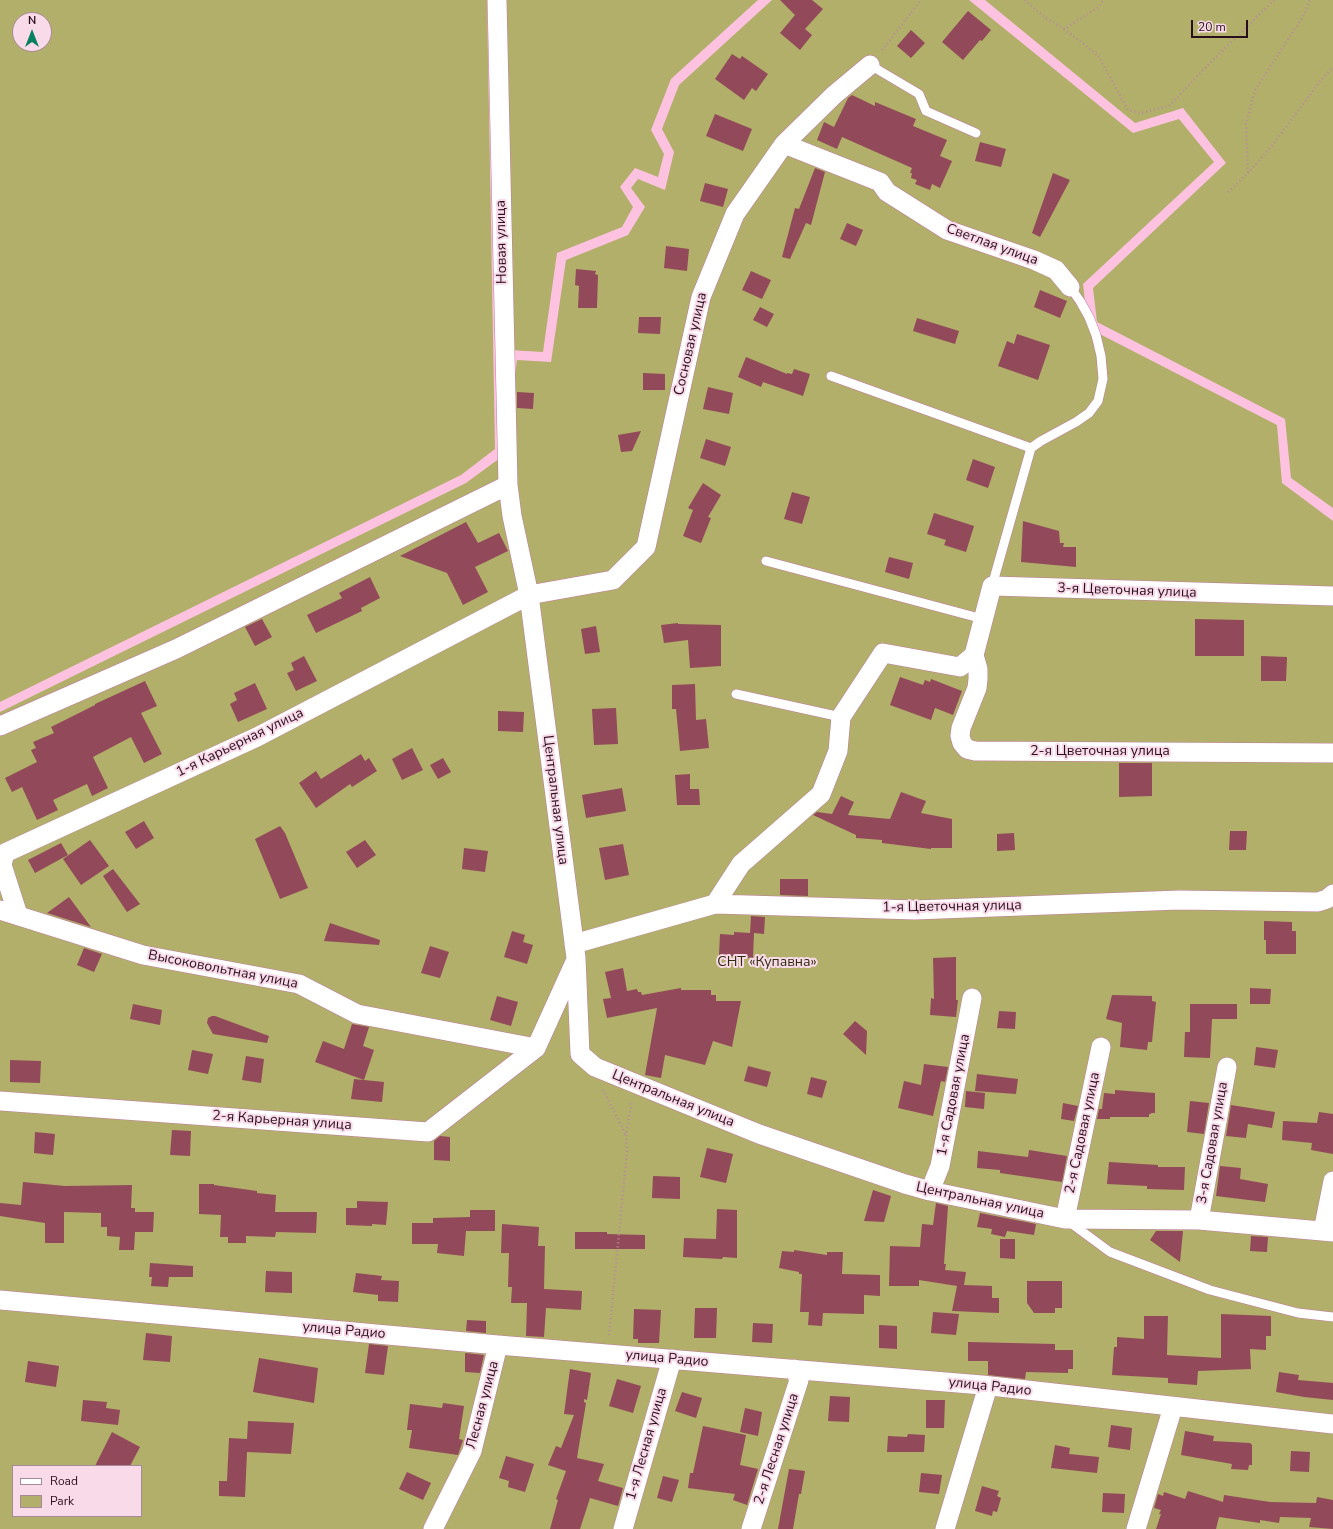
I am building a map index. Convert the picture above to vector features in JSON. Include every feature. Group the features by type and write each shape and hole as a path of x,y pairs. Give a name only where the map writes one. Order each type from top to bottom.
{"street":[{"name":"Новая улица","path":"497,0 508,485"},
{"name":"Сосновая улица","path":"529,595 613,580 646,547 700,297 735,214 784,144 834,95 870,65"},
{"name":"Светлая улица","path":"784,144 880,182 887,192 947,230 1034,260 1056,270 1070,287"},
{"name":"Центральная улица","path":"508,485 512,516 529,595 575,951 580,1054 595,1067 759,1134 905,1184 930,1191 1066,1219 1199,1220 1328,1232"},
{"path":"0,726 176,649 508,485"},
{"path":"715,904 741,864 820,794 838,751 841,717 883,653 960,667 974,655 992,586"},
{"name":"3-я Цветочная улица","path":"992,586 1333,596"},
{"name":"1-я Карьерная улица","path":"9,912 2,865 5,853 257,736 529,595"},
{"name":"2-я Цветочная улица","path":"974,655 978,669 978,679 961,728 960,736 962,743 967,748 975,751 1333,753"},
{"name":"1-я Цветочная улица","path":"575,951 715,904 915,910 1178,900 1318,902 1327,899 1333,894"},
{"name":"Высоковольтная улица","path":"9,912 143,954 299,984 357,1014 536,1048"},
{"path":"536,1048 575,951"},
{"name":"1-я Садовая улица","path":"930,1191 940,1166 972,998"},
{"name":"2-я Садовая улица","path":"1066,1219 1101,1047"},
{"name":"2-я Карьерная улица","path":"0,1101 428,1132 536,1048"},
{"name":"3-я Садовая улица","path":"1199,1220 1227,1066"},
{"path":"1328,1232 1333,1181"},
{"name":"улица Радио","path":"0,1300 498,1345 988,1386 1333,1424"},
{"name":"Лесная улица","path":"433,1529 472,1451 498,1345"},
{"name":"1-я Лесная улица","path":"623,1529 672,1359"},
{"name":"2-я Лесная улица","path":"751,1529 798,1380 794,1370"},
{"path":"945,1529 988,1386"},
{"path":"1136,1529 1173,1407"}],"lane":[{"path":"870,65 919,94 926,111 976,133"},
{"path":"992,586 1031,448 1089,413 1098,401 1103,379 1101,356 1096,336 1086,311 1070,287"},
{"path":"831,376 1031,448"},
{"path":"766,561 983,619"},
{"path":"736,694 841,717"},
{"path":"1066,1219 1110,1252 1210,1290 1298,1313 1333,1317"}],"path":[{"path":"870,65 921,0"},
{"path":"1025,0 1043,16 1064,29 1098,55 1128,110 1141,113 1170,106 1215,58 1274,0"},
{"path":"1064,29 1099,7 1103,0"},
{"path":"1248,173 1246,124 1255,90 1302,18 1310,0"},
{"path":"1228,192 1248,173 1271,147 1321,80 1333,67"},
{"path":"595,1067 606,1099 626,1135"},
{"path":"607,1354 627,1150 626,1135 635,1083"}],"green space":[{"path":"0,0 487,0 495,449 461,475 0,702"},
{"path":"500,0 758,0 671,79 651,130 664,154 658,177 635,168 620,187 633,207 622,227 557,253 543,352 509,350"},
{"name":"СНТ «Купавна»","path":"772,0 969,0 1133,133 1179,119 1214,162 1083,284 1088,328 1277,425 1282,483 1333,521 1333,1529 0,1529 0,712 466,483 504,455 517,360 551,362 566,260 628,235 645,207 631,188 638,179 665,190 674,152 662,129 679,85"},
{"path":"985,0 1333,0 1333,508 1291,478 1285,419 1097,322 1093,288 1226,163 1183,108 1135,123"}],"building":[{"path":"780,0 812,0 823,9 805,29 812,35 800,50 780,33 795,15"},
{"path":"968,11 991,30 982,41 980,40 963,60 942,42"},
{"path":"911,30 925,43 911,58 897,46"},
{"path":"732,54 740,59 742,56 768,74 756,91 752,88 744,100 715,79"},
{"path":"852,95 875,106 875,102 916,119 913,126 947,140 940,156 952,161 940,188 932,184 930,190 915,184 917,180 911,178 912,173 910,173 912,168 842,137 837,149 817,140 824,122 834,127 848,98"},
{"path":"715,114 752,129 743,151 706,136"},
{"path":"980,142 1006,149 1001,167 975,161"},
{"path":"815,168 825,172 811,225 806,223 790,259 782,257 795,208 799,209"},
{"path":"1053,173 1070,180 1040,237 1032,233"},
{"path":"705,183 728,189 723,207 700,201"},
{"path":"847,223 863,230 856,246 840,239"},
{"path":"666,246 689,249 687,271 664,268"},
{"path":"576,269 596,271 595,274 598,275 597,308 578,308 579,286 575,285"},
{"path":"751,271 771,280 762,299 742,290"},
{"path":"1040,290 1067,301 1060,318 1034,307"},
{"path":"760,307 774,314 767,327 753,320"},
{"path":"639,317 661,317 660,334 638,333"},
{"path":"917,318 959,331 955,344 913,331"},
{"path":"1017,334 1050,345 1038,380 998,366 1007,341 1014,344"},
{"path":"746,357 787,374 792,374 794,369 810,374 803,396 763,382 761,387 738,377"},
{"path":"643,373 665,374 665,390 643,390"},
{"path":"708,387 733,393 729,414 703,409"},
{"path":"517,392 534,393 533,409 517,408"},
{"path":"641,431 632,451 621,452 618,435"},
{"path":"706,439 731,447 725,466 700,458"},
{"path":"973,459 995,467 988,488 966,480"},
{"path":"703,483 721,495 708,517 711,518 701,543 683,536 693,510 688,508"},
{"path":"792,492 810,497 802,524 784,519"},
{"path":"934,513 974,526 966,552 944,545 946,540 927,534"},
{"path":"1023,521 1059,531 1060,543 1064,543 1063,547 1076,547 1076,567 1021,562"},
{"path":"466,522 478,543 499,533 508,551 475,567 488,592 463,605 447,573 400,556"},
{"path":"889,557 913,563 909,579 885,572"},
{"path":"370,577 380,598 361,608 362,611 316,633 307,615 342,598 339,593"},
{"path":"262,619 272,637 255,646 245,627"},
{"path":"1195,619 1244,620 1244,656 1195,656"},
{"path":"678,623 721,625 721,666 690,668 688,640 664,643 661,625"},
{"path":"596,626 600,652 585,654 581,629"},
{"path":"304,656 317,681 296,691 287,673 294,670 291,663"},
{"path":"1261,656 1287,657 1286,681 1261,681"},
{"path":"900,677 923,685 925,680 930,682 931,679 962,691 953,715 935,708 931,720 890,705"},
{"path":"145,681 157,706 141,713 162,754 144,763 131,737 93,757 108,788 92,796 87,784 53,800 58,810 37,820 22,787 12,792 5,778 37,762 31,750 36,748 33,742 54,733 51,727 95,704"},
{"path":"255,683 267,709 238,722 230,704 237,700 234,693"},
{"path":"695,684 696,720 706,719 709,748 680,751 676,709 672,709 672,685"},
{"path":"616,708 618,744 594,745 592,709"},
{"path":"498,711 524,712 523,732 498,731"},
{"path":"412,748 423,770 402,780 392,759"},
{"path":"361,754 365,761 369,758 377,771 352,787 350,784 316,808 299,783 316,771 321,779"},
{"path":"443,758 451,772 438,779 430,765"},
{"path":"1119,763 1152,763 1152,796 1119,797"},
{"path":"690,774 690,789 699,789 700,805 677,805 675,775"},
{"path":"622,788 626,811 586,818 582,795"},
{"path":"901,792 926,801 921,813 952,819 952,848 931,849 882,843 882,840 856,838 856,835 813,815 817,812 832,814 841,796 854,802 848,815 890,819"},
{"path":"144,821 154,838 136,849 125,832"},
{"path":"280,826 285,833 308,888 280,899 255,839"},
{"path":"1230,831 1247,831 1246,850 1229,850"},
{"path":"1014,833 1015,850 997,851 997,834"},
{"path":"90,840 109,866 81,885 63,859"},
{"path":"365,840 376,855 357,868 346,852"},
{"path":"61,843 68,855 35,873 28,860"},
{"path":"623,844 629,875 605,880 599,848"},
{"path":"464,848 488,851 485,872 462,869"},
{"path":"113,869 140,904 127,912 103,876"},
{"path":"780,879 808,879 808,896 780,895"},
{"path":"69,897 91,927 47,913"},
{"path":"751,916 765,917 764,934 754,933 753,958 719,955 720,934 734,935 734,932 750,933"},
{"path":"1264,921 1292,922 1292,931 1296,931 1296,954 1266,954"},
{"path":"330,923 380,940 379,945 324,941"},
{"path":"512,931 525,935 523,942 533,945 527,964 504,957"},
{"path":"430,946 449,952 440,978 421,973"},
{"path":"84,948 102,954 94,972 77,965"},
{"path":"956,957 956,1000 958,1000 956,1017 930,1015 931,998 934,999 933,958"},
{"path":"623,968 627,991 637,989 642,995 681,988 681,990 711,990 711,995 716,995 716,1001 741,1001 732,1047 713,1041 705,1065 665,1055 661,1078 645,1075 657,1008 607,1018 603,999 611,998 605,972"},
{"path":"1250,988 1271,989 1270,1004 1250,1004"},
{"path":"1112,995 1152,996 1152,1001 1156,1002 1152,1042 1148,1042 1147,1050 1120,1047 1122,1023 1106,1019"},
{"path":"497,996 518,1002 511,1026 490,1020"},
{"path":"133,1004 162,1010 160,1025 130,1019"},
{"path":"1190,1004 1237,1004 1237,1019 1212,1019 1210,1058 1184,1057 1185,1032 1190,1032"},
{"path":"999,1011 1016,1012 1015,1029 997,1028"},
{"path":"212,1016 269,1036 267,1043 213,1034 207,1023 208,1018"},
{"path":"855,1021 867,1031 866,1055 843,1034"},
{"path":"352,1024 369,1027 363,1046 374,1050 364,1080 315,1062 323,1041 344,1049"},
{"path":"1256,1047 1278,1050 1275,1068 1254,1065"},
{"path":"192,1050 213,1054 208,1074 188,1070"},
{"path":"246,1056 264,1059 261,1083 242,1080"},
{"path":"10,1060 41,1061 40,1083 10,1082"},
{"path":"924,1064 948,1067 945,1082 941,1081 933,1116 898,1108 904,1081 921,1085"},
{"path":"748,1066 771,1072 767,1087 744,1081"},
{"path":"977,1074 1018,1079 1016,1094 975,1091"},
{"path":"811,1077 827,1081 822,1098 807,1094"},
{"path":"354,1079 384,1082 382,1102 351,1099"},
{"path":"1115,1090 1155,1093 1155,1113 1149,1114 1149,1117 1110,1117 1110,1119 1097,1119 1099,1109 1102,1109 1104,1093 1115,1094"},
{"path":"966,1091 985,1093 984,1109 965,1107"},
{"path":"1190,1101 1209,1103 1204,1134 1187,1132"},
{"path":"1063,1103 1078,1106 1074,1121 1061,1119"},
{"path":"1231,1105 1275,1112 1272,1128 1248,1124 1246,1138 1226,1136"},
{"path":"1319,1112 1333,1114 1333,1154 1311,1150 1312,1143 1282,1140 1283,1121 1317,1123"},
{"path":"172,1130 191,1131 190,1156 170,1155"},
{"path":"35,1132 55,1134 53,1155 34,1153"},
{"path":"440,1136 450,1137 450,1161 434,1160 434,1141"},
{"path":"707,1148 733,1154 726,1183 700,1177"},
{"path":"1029,1150 1067,1156 1062,1182 1000,1173 1000,1170 977,1168 978,1151 1028,1157"},
{"path":"1109,1162 1158,1165 1158,1167 1185,1167 1184,1190 1147,1189 1147,1186 1107,1184"},
{"path":"1220,1166 1241,1168 1240,1179 1268,1184 1265,1202 1216,1196"},
{"path":"653,1176 680,1177 680,1199 652,1198"},
{"path":"23,1182 65,1186 132,1185 131,1208 135,1208 135,1212 154,1212 153,1232 135,1232 134,1250 119,1250 120,1237 107,1236 107,1227 101,1227 101,1213 64,1212 64,1243 45,1243 45,1223 0,1216 0,1203 21,1205"},
{"path":"199,1184 214,1184 257,1191 257,1193 276,1195 275,1212 317,1212 316,1233 276,1232 275,1237 246,1236 246,1243 228,1243 228,1237 220,1237 221,1215 199,1214"},
{"path":"873,1190 891,1196 884,1222 864,1221"},
{"path":"357,1201 388,1202 386,1225 346,1225 346,1208 357,1208"},
{"path":"936,1203 948,1206 944,1264 946,1264 945,1270 966,1272 964,1285 992,1286 992,1298 999,1298 999,1313 952,1311 957,1286 919,1280 919,1286 889,1286 890,1246 920,1247 922,1224 933,1225"},
{"path":"717,1209 737,1210 737,1258 723,1257 722,1259 683,1257 684,1238 716,1239"},
{"path":"470,1210 495,1210 495,1231 466,1231 464,1256 437,1253 438,1244 412,1244 412,1223 433,1223 433,1218 470,1217"},
{"path":"980,1213 1036,1224 1034,1235 1007,1231 1005,1237 991,1234 992,1229 977,1227"},
{"path":"502,1224 539,1227 538,1246 545,1246 544,1289 582,1291 581,1310 546,1308 544,1337 526,1336 527,1303 511,1303 512,1287 508,1287 509,1253 501,1253"},
{"path":"1156,1231 1183,1231 1180,1262 1150,1240"},
{"path":"575,1232 607,1232 607,1234 645,1235 645,1249 575,1249"},
{"path":"1251,1236 1268,1237 1267,1252 1250,1251"},
{"path":"1000,1239 1015,1239 1015,1259 1000,1258"},
{"path":"794,1250 827,1255 827,1252 843,1252 842,1274 880,1275 880,1296 864,1295 864,1314 823,1313 822,1326 808,1325 809,1312 800,1312 802,1274 779,1268 782,1251 794,1252"},
{"path":"150,1263 193,1266 193,1277 169,1277 168,1287 151,1286 152,1277 149,1277"},
{"path":"266,1271 292,1272 292,1293 265,1292"},
{"path":"356,1273 382,1276 381,1280 399,1281 398,1302 378,1301 378,1295 353,1292"},
{"path":"1027,1281 1062,1281 1062,1308 1055,1308 1055,1313 1034,1313 1027,1303"},
{"path":"695,1308 717,1308 716,1338 694,1338"},
{"path":"634,1309 661,1310 659,1343 638,1343 638,1339 633,1339"},
{"path":"933,1312 959,1314 956,1335 931,1333"},
{"path":"1221,1314 1271,1316 1271,1336 1266,1336 1266,1350 1250,1349 1251,1369 1198,1371 1197,1385 1168,1383 1168,1378 1112,1375 1114,1347 1117,1347 1117,1337 1144,1339 1144,1316 1168,1316 1167,1355 1221,1358"},
{"path":"467,1320 486,1321 486,1333 466,1331"},
{"path":"753,1323 773,1324 772,1343 752,1342"},
{"path":"879,1325 897,1326 897,1349 879,1348"},
{"path":"146,1333 172,1336 170,1362 143,1360"},
{"path":"968,1342 1055,1344 1055,1350 1073,1350 1073,1369 1068,1369 1068,1373 1026,1372 1025,1379 988,1375 988,1361 968,1361"},
{"path":"369,1344 388,1346 384,1375 365,1373"},
{"path":"465,1353 484,1355 480,1373 465,1372"},
{"path":"259,1358 318,1368 314,1403 253,1392"},
{"path":"28,1361 59,1366 56,1387 25,1382"},
{"path":"570,1369 591,1373 587,1400 584,1399 584,1402 586,1403 577,1458 604,1464 598,1481 623,1488 618,1506 590,1498 580,1529 550,1529 558,1500 556,1499 566,1471 548,1465 556,1446 561,1448 574,1415 564,1414"},
{"path":"1279,1372 1299,1375 1298,1380 1333,1383 1333,1400 1276,1392"},
{"path":"617,1379 641,1386 633,1413 609,1406"},
{"path":"682,1392 702,1398 696,1418 675,1411"},
{"path":"830,1396 850,1397 849,1422 828,1421"},
{"path":"83,1400 107,1402 106,1408 120,1410 118,1425 81,1421"},
{"path":"926,1400 945,1400 944,1428 926,1428"},
{"path":"443,1403 464,1406 459,1439 463,1440 458,1455 409,1448 412,1430 407,1430 410,1404 442,1408"},
{"path":"745,1408 762,1412 758,1436 740,1432"},
{"path":"248,1421 294,1423 291,1454 247,1452 245,1497 219,1496 219,1481 227,1481 229,1438 247,1439"},
{"path":"1111,1425 1132,1428 1130,1450 1108,1447"},
{"path":"703,1426 746,1435 740,1465 758,1469 747,1505 733,1500 735,1494 688,1488 690,1473 693,1473"},
{"path":"1185,1431 1214,1436 1213,1441 1250,1443 1252,1445 1252,1465 1249,1465 1248,1470 1231,1469 1232,1464 1181,1455"},
{"path":"112,1432 140,1447 131,1465 96,1465"},
{"path":"908,1434 925,1435 924,1452 887,1452 888,1436 907,1437"},
{"path":"1055,1445 1070,1448 1069,1454 1099,1457 1097,1473 1051,1468"},
{"path":"1291,1451 1310,1452 1309,1472 1290,1471"},
{"path":"506,1456 534,1464 525,1492 508,1487 509,1481 499,1478"},
{"path":"789,1469 805,1471 801,1494 799,1494 793,1529 778,1529"},
{"path":"407,1472 431,1483 423,1500 399,1489"},
{"path":"921,1473 942,1475 939,1494 919,1492"},
{"path":"663,1476 679,1480 672,1502 657,1498"},
{"path":"982,1486 999,1491 997,1496 1001,1498 997,1512 993,1511 992,1516 975,1511"},
{"path":"1188,1491 1223,1502 1224,1495 1270,1502 1316,1503 1317,1497 1333,1500 1333,1529 1309,1527 1311,1518 1280,1517 1279,1523 1260,1520 1260,1523 1219,1517 1216,1529 1156,1529 1161,1514 1159,1514 1161,1510 1154,1508 1158,1494 1163,1496 1164,1492 1185,1499"},
{"path":"1103,1493 1125,1494 1124,1513 1102,1512"}]}
